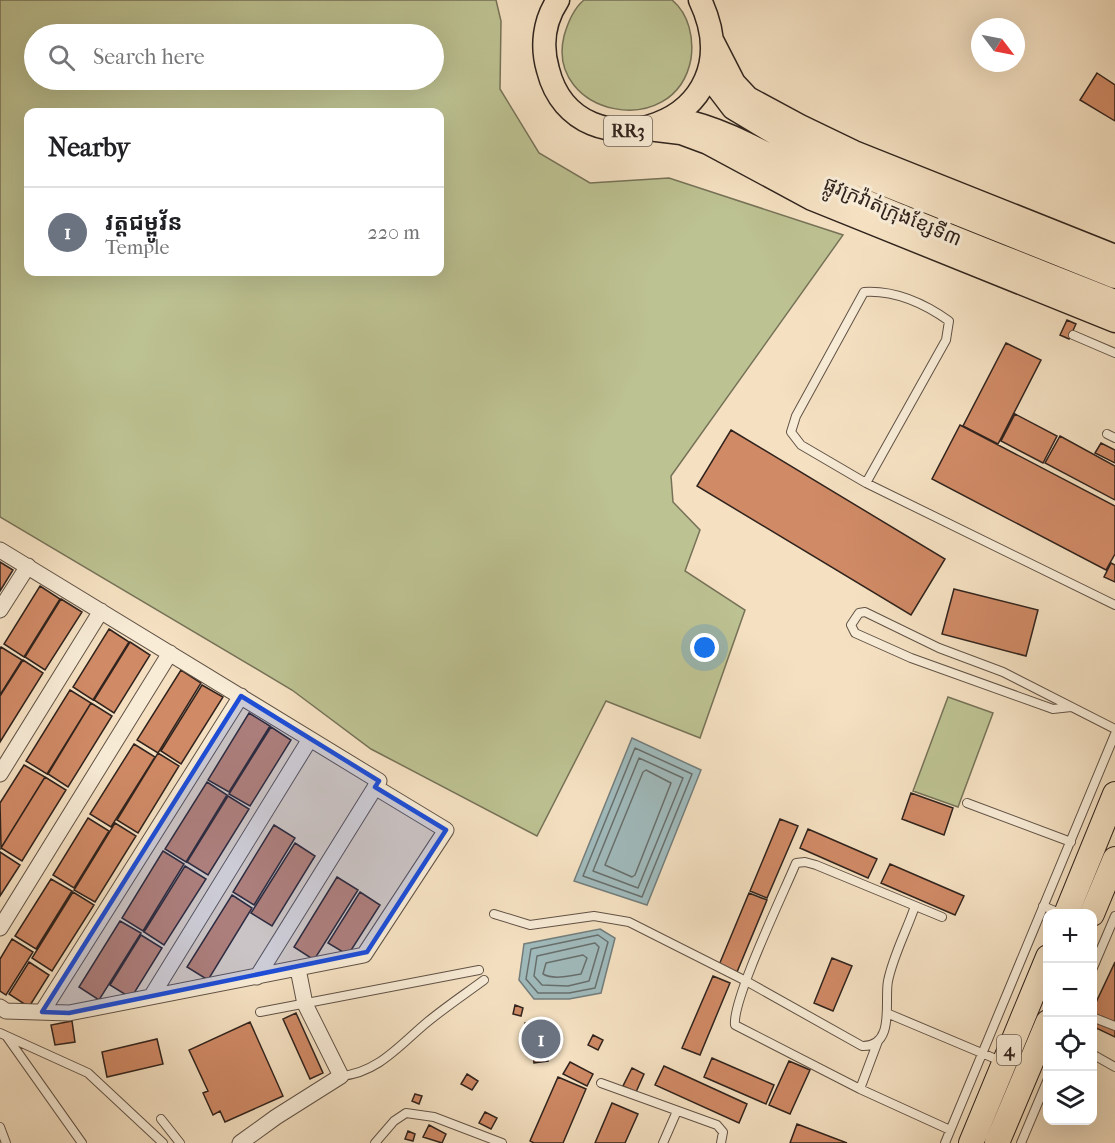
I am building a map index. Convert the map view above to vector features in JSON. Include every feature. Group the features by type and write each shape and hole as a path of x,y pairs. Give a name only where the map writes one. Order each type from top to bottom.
{"highway":[{"path":"1066,909 1115,794"},
{"path":"1094,909 1115,859"},
{"name":"4","path":"971,1143 1045,963"},
{"name":"4","path":"997,1143 1043,1032"}],"main road":[{"name":"RR3","path":"543,0 544,56 548,72 563,101 582,117 604,128 629,131 648,129 673,118 689,105 702,87 710,68 713,42 709,20 700,0"},
{"name":"RR3","path":"545,30 558,0"},
{"path":"713,42 734,83 748,98 800,126 854,152 1115,256"},
{"name":"ផ្លូវក្រវ៉ាត់ក្រុងខ្សែទី៣","path":"710,68 717,87 733,108 798,147 902,192 1115,277"},
{"name":"ផ្លូវក្រវ៉ាត់ក្រុងខ្សែទី៣","path":"673,118 729,133 778,161 891,212 1115,301"},
{"path":"648,129 681,133 708,143 812,199 1115,321"}],"street":[{"path":"0,550 379,781 257,977"},
{"path":"0,610 28,566"},
{"path":"0,774 101,611"},
{"path":"0,928 170,653"},
{"path":"42,1012 241,696"},
{"path":"151,998 310,739"},
{"path":"0,1007 6,1011 69,1013 361,956 367,952 446,830 375,787"},
{"path":"240,1143 341,1076 305,1005 298,969"}],"lane":[{"path":"866,483 946,340 949,321 934,311 886,291 864,292 796,416 791,432 801,445 866,483 1115,605"},
{"path":"1073,335 1115,353"},
{"path":"1107,434 1115,438"},
{"path":"1071,707 1053,709 912,658 855,633 852,625 859,613 865,612 939,648 1003,672 1115,729"},
{"path":"945,1143 1115,734"},
{"path":"967,803 1071,842"},
{"path":"942,916 805,862 796,863 746,981 734,1017 735,1025 861,1089 950,1130"},
{"path":"861,1089 889,1014 888,980 915,906"},
{"path":"1043,906 1051,909"},
{"path":"494,914 530,925 594,916 629,922 746,981 862,1046 869,1047 878,1041"},
{"path":"1095,963 1115,916"},
{"path":"260,1012 479,970"},
{"path":"341,1076 359,1075 387,1058 427,1022 484,980"},
{"path":"889,1014 1004,1062"},
{"path":"1097,1019 1115,1026"},
{"path":"3,1034 82,1143"},
{"path":"3,1034 87,1072 163,1143"},
{"path":"1097,1057 1115,1067"},
{"path":"601,1083 717,1125 723,1132 721,1143"},
{"path":"1021,1143 1043,1089"},
{"path":"663,1143 677,1111"},
{"path":"375,1143 394,1121 406,1113 434,1117 502,1143"},
{"path":"162,1119 180,1143"},
{"path":"0,1127 6,1143"}],"highlighted area":[{"path":"241,696 379,781 375,787 446,830 367,952 69,1013 42,1012"}],"green space":[{"path":"0,0 496,0 501,21 500,89 539,153 590,183 669,178 843,235 671,476 673,502 700,530 685,571 745,610 700,738 606,701 537,836 371,749 292,690 0,517"},
{"path":"584,0 672,0 683,12 691,35 691,59 680,85 662,102 639,109 614,109 592,100 574,85 563,63 564,36 571,16"},
{"path":"948,697 993,713 958,807 913,791"}],"water":[{"path":"632,738 701,770 647,905 574,881"},
{"path":"600,929 615,938 601,993 569,999 534,999 519,980 524,944"}],"building":[{"path":"1097,73 1115,85 1115,121 1080,100"},
{"path":"1067,320 1076,324 1069,339 1060,335"},
{"path":"1006,343 1041,360 998,444 963,426"},
{"path":"1015,414 1057,436 1043,463 1001,441"},
{"path":"960,425 1115,506 1115,554 1106,570 932,479"},
{"path":"731,430 945,559 911,615 697,486"},
{"path":"1060,436 1115,466 1115,500 1045,463"},
{"path":"1101,443 1115,450 1115,463 1095,453"},
{"path":"0,562 13,570 0,591"},
{"path":"1111,563 1115,565 1115,582 1104,577"},
{"path":"40,586 60,599 24,657 4,644"},
{"path":"954,589 1038,610 1026,656 942,634"},
{"path":"61,599 82,612 45,670 25,657"},
{"path":"109,629 129,642 93,700 73,687"},
{"path":"130,642 150,655 114,713 94,700"},
{"path":"1,647 22,660 0,695 0,649"},
{"path":"23,660 43,673 0,742 0,696"},
{"path":"181,670 201,683 158,753 137,740"},
{"path":"202,685 223,697 181,764 161,751"},
{"path":"70,690 91,703 47,774 26,761"},
{"path":"91,703 112,716 68,787 48,774"},
{"path":"249,713 270,726 229,792 208,780"},
{"path":"271,727 291,740 250,806 229,794"},
{"path":"134,744 155,757 111,827 90,814"},
{"path":"158,753 179,766 138,833 117,820"},
{"path":"24,765 45,777 1,848 0,803"},
{"path":"45,777 66,790 22,861 1,848"},
{"path":"207,782 227,795 186,862 165,849"},
{"path":"911,793 953,808 944,835 902,819"},
{"path":"228,796 249,809 208,875 187,862"},
{"path":"88,818 109,831 74,888 53,875"},
{"path":"780,819 798,826 767,898 750,891"},
{"path":"115,823 136,836 95,902 74,890"},
{"path":"274,825 295,838 254,905 233,892"},
{"path":"808,829 877,859 868,878 800,848"},
{"path":"295,843 315,856 272,926 251,913"},
{"path":"163,851 184,864 143,931 122,918"},
{"path":"0,852 20,865 0,896"},
{"path":"890,864 964,896 955,915 881,883"},
{"path":"185,866 206,879 164,945 144,932"},
{"path":"337,877 358,890 314,960 294,947"},
{"path":"51,879 72,891 36,949 15,936"},
{"path":"73,892 94,905 52,971 32,958"},
{"path":"360,892 380,905 348,955 328,943"},
{"path":"749,893 767,900 737,972 719,965"},
{"path":"232,895 252,908 208,980 187,967"},
{"path":"120,921 141,933 99,1000 79,987"},
{"path":"141,935 162,948 131,998 110,985"},
{"path":"12,939 33,952 6,995 0,991 0,959"},
{"path":"832,958 852,966 833,1011 814,1003"},
{"path":"29,962 49,975 29,1007 9,994"},
{"path":"1115,962 1115,1037 1097,1028 1097,1000"},
{"path":"713,976 730,983 700,1055 682,1048"},
{"path":"515,1005 523,1008 521,1016 513,1014"},
{"path":"296,1013 323,1073 310,1079 283,1019"},
{"path":"72,1021 75,1042 55,1045 51,1025"},
{"path":"250,1022 283,1096 225,1122 220,1111 213,1115 203,1093 208,1091 189,1050"},
{"path":"525,1023 536,1024 534,1039 524,1038"},
{"path":"593,1035 603,1040 598,1050 588,1045"},
{"path":"157,1039 163,1064 107,1077 102,1052"},
{"path":"546,1044 548,1061 534,1063 532,1046"},
{"path":"712,1058 774,1085 766,1104 704,1077"},
{"path":"789,1061 810,1070 790,1114 769,1105"},
{"path":"570,1062 593,1074 587,1086 563,1074"},
{"path":"664,1066 747,1104 739,1123 655,1085"},
{"path":"632,1068 644,1074 636,1092 623,1086"},
{"path":"467,1074 478,1081 472,1090 461,1084"},
{"path":"558,1077 586,1089 563,1143 534,1143 530,1141"},
{"path":"415,1094 422,1096 419,1104 412,1101"},
{"path":"612,1103 638,1114 625,1143 595,1143"},
{"path":"485,1112 497,1118 491,1129 479,1123"},
{"path":"797,1124 847,1143 790,1143"},
{"path":"429,1125 446,1134 442,1143 423,1137"},
{"path":"408,1131 415,1134 413,1141 405,1139"}],"place":[{"name":"វត្តជម្ពូវ័ន","path":"541,1039"}]}
